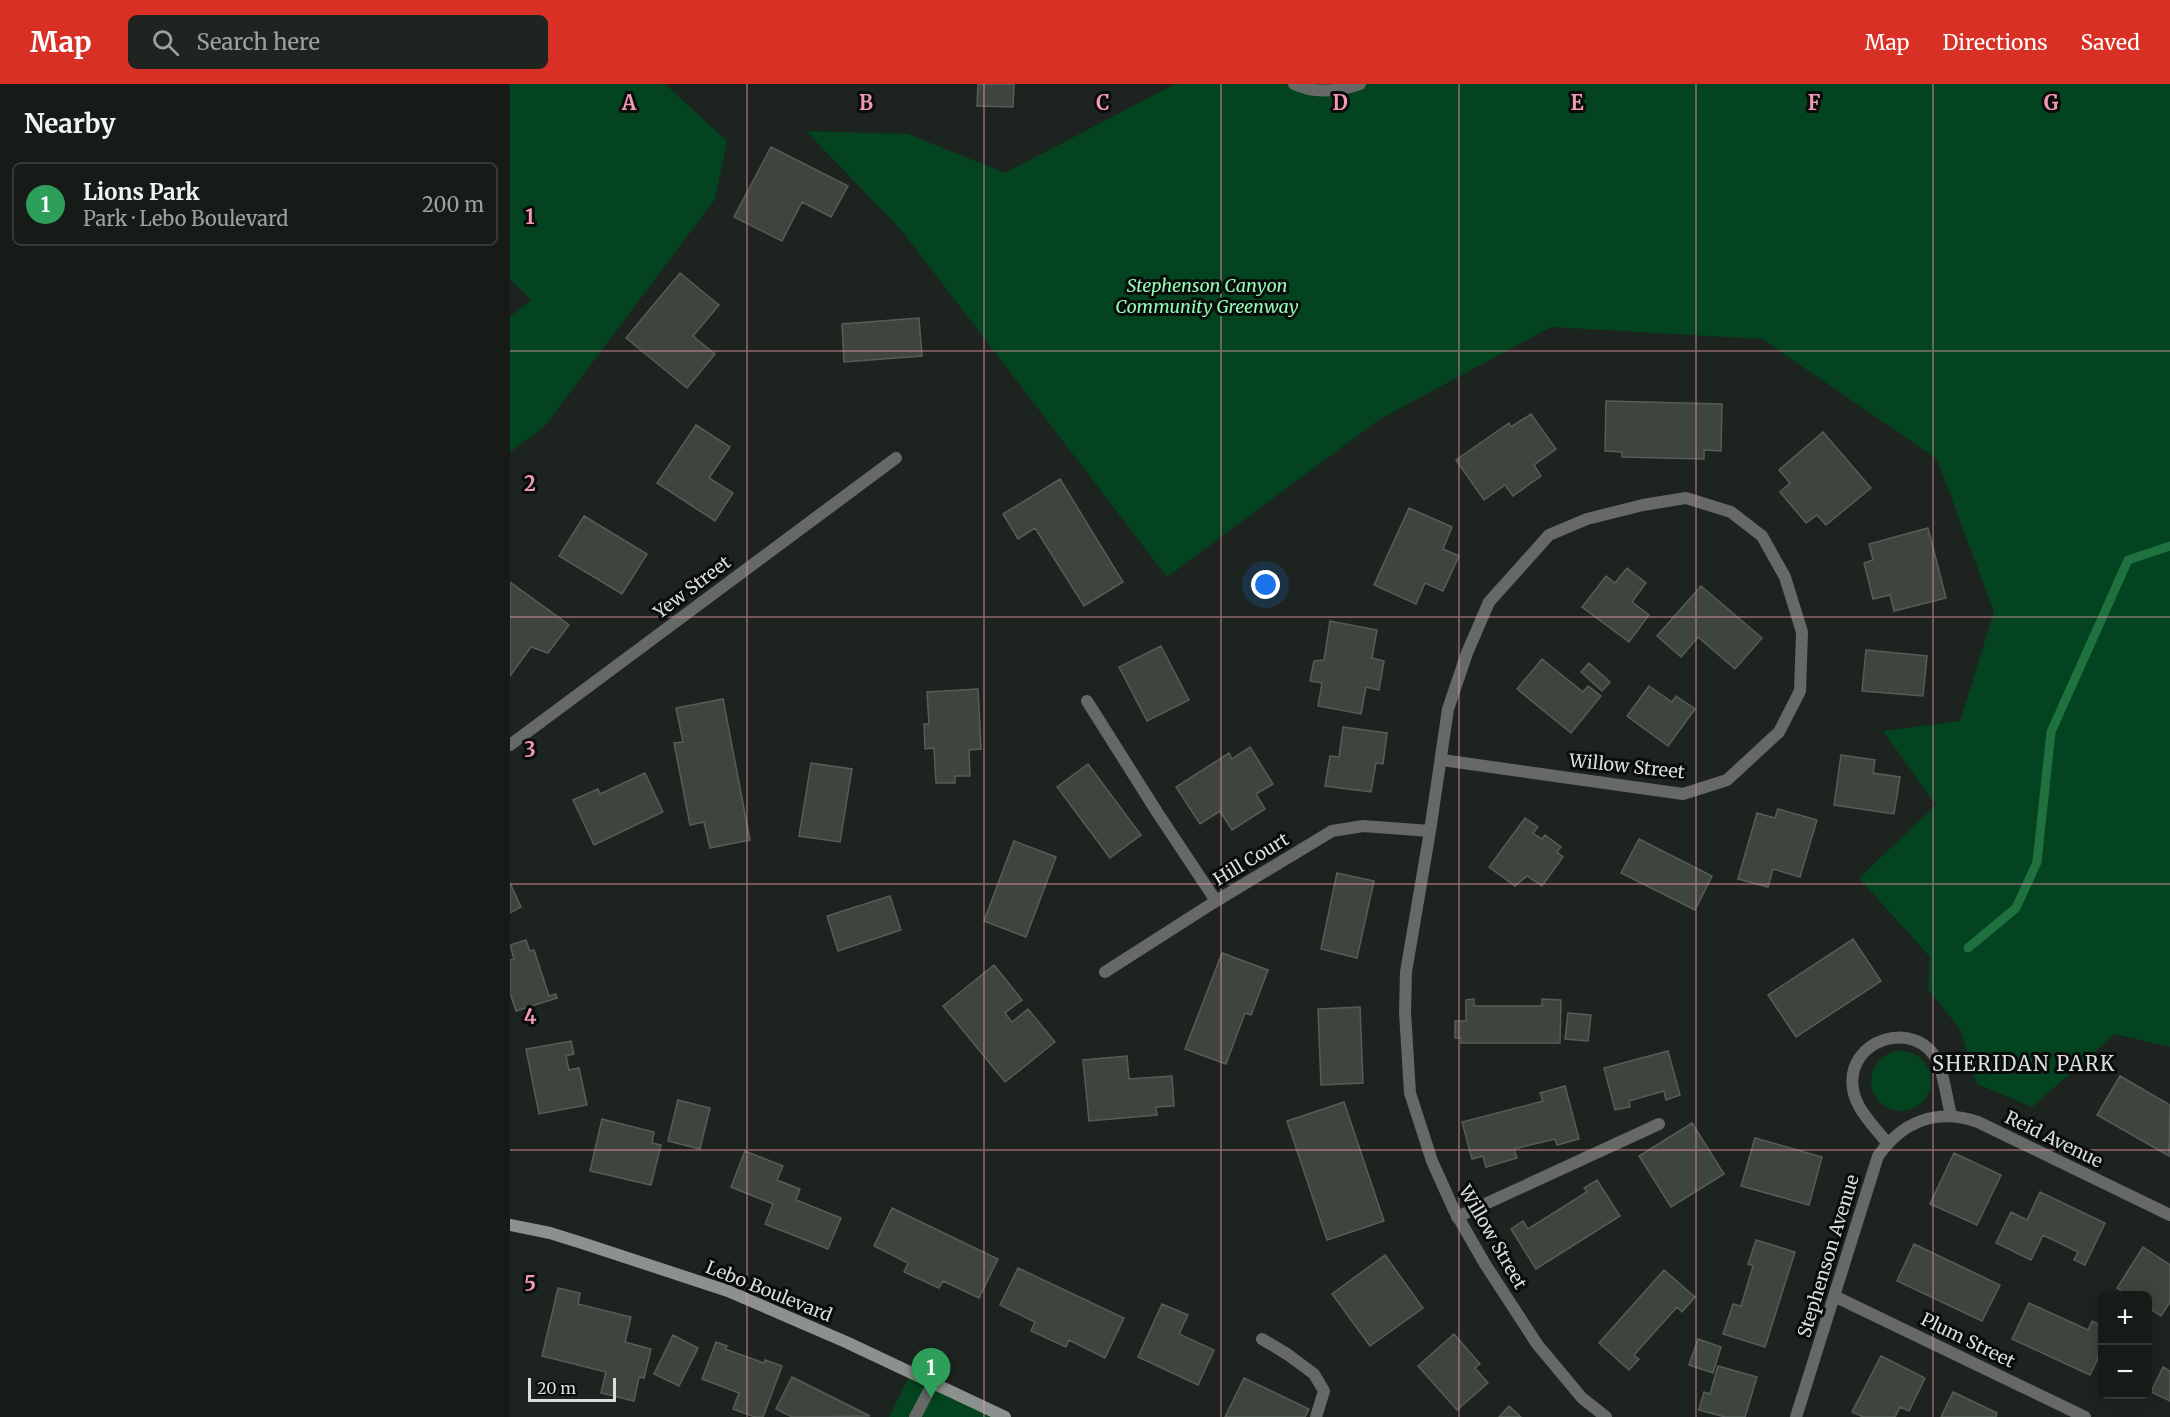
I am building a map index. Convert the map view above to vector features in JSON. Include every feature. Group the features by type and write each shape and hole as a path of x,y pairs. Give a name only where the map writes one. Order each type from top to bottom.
{"main road":[{"name":"Lebo Boulevard","path":"510,1225 550,1233 728,1291 846,1342 1005,1417"}],"street":[{"path":"1294,84 1304,89 1342,90 1360,84"},
{"name":"Yew Street","path":"510,745 896,458"},
{"name":"Willow Street","path":"1442,760 1683,794 1727,780 1779,732 1800,691 1802,632 1785,577 1762,536 1731,512 1686,498 1643,505 1587,519 1549,536 1489,602 1467,653 1448,709 1442,760 1406,972 1405,1012 1410,1093 1432,1161 1456,1217 1537,1344 1582,1398 1606,1417"},
{"path":"1086,700 1216,901"},
{"name":"Hill Court","path":"1105,972 1332,831 1364,826 1430,831"},
{"path":"1887,1143 1861,1110 1853,1090 1854,1068 1868,1047 1894,1037 1920,1041 1938,1061 1951,1115"},
{"name":"Reid Avenue","path":"1918,1122 1951,1115 1978,1122 2170,1215"},
{"name":"Stephenson Avenue","path":"1796,1417 1878,1156 1897,1134 1918,1122"},
{"path":"1456,1217 1659,1124"},
{"name":"Plum Street","path":"1834,1296 2085,1417"},
{"path":"1262,1339 1314,1374 1324,1392 1316,1417"},
{"path":"915,1417 933,1383"}],"green space":[{"path":"510,84 665,84 727,141 715,199 544,427 510,452 510,317 531,300 510,279"},
{"name":"Stephenson Canyon Community Greenway","path":"1175,84 2170,84 2170,1047 2115,1034 2032,1107 1977,1084 1960,1029 1928,989 1930,957 1859,878 1936,805 1883,731 1960,721 1994,612 1937,459 1762,339 1551,327 1380,419 1167,577 902,231 806,131 908,134 1005,173"},
{"path":"1901,1051 1918,1056 1926,1064 1931,1081 1926,1098 1918,1106 1901,1111 1884,1106 1876,1098 1871,1081 1876,1064 1884,1056"},
{"path":"911,1373 1005,1417 889,1417"}],"building":[{"path":"978,84 1014,84 1013,107 977,106"},
{"path":"771,147 848,186 831,217 802,202 782,241 734,217"},
{"path":"680,273 719,305 693,336 715,354 687,388 626,338"},
{"path":"919,318 922,356 844,362 842,324"},
{"path":"1606,401 1722,404 1721,451 1704,450 1704,459 1622,457 1622,452 1605,451"},
{"path":"1531,414 1556,449 1534,465 1541,476 1513,496 1505,485 1484,500 1456,460 1509,423 1511,427"},
{"path":"696,425 730,447 709,478 733,493 715,521 657,483"},
{"path":"1823,432 1871,488 1826,525 1817,515 1806,523 1780,492 1790,483 1779,470"},
{"path":"1060,479 1123,582 1084,606 1035,528 1018,539 1003,514"},
{"path":"1409,508 1452,527 1443,549 1459,556 1443,591 1425,583 1416,604 1374,585"},
{"path":"584,516 647,554 622,594 559,556"},
{"path":"1928,528 1946,598 1894,611 1890,595 1873,599 1864,563 1873,560 1869,544"},
{"path":"1627,568 1646,583 1632,602 1649,615 1629,642 1582,607 1606,576 1615,583"},
{"path":"510,582 569,625 548,653 531,647 510,676"},
{"path":"1701,586 1762,638 1735,669 1698,637 1681,657 1657,636"},
{"path":"1330,621 1377,630 1372,658 1384,661 1379,690 1366,687 1361,714 1318,706 1322,683 1310,681 1314,661 1324,660"},
{"path":"1161,646 1189,700 1147,721 1119,667"},
{"path":"1866,650 1927,656 1923,696 1862,691"},
{"path":"1542,659 1583,692 1588,686 1601,696 1571,733 1517,689"},
{"path":"1589,663 1610,682 1602,691 1581,672"},
{"path":"1649,686 1672,702 1676,696 1695,709 1668,746 1627,716"},
{"path":"978,689 981,749 969,750 970,776 955,776 955,783 936,783 934,748 925,749 924,724 929,724 927,692"},
{"path":"723,699 750,840 710,848 704,822 690,825 674,743 683,742 676,708"},
{"path":"1343,727 1387,733 1383,764 1376,763 1371,792 1325,786 1330,756 1339,757"},
{"path":"1250,747 1273,784 1256,794 1265,809 1232,830 1220,811 1200,824 1176,787 1229,753 1232,759"},
{"path":"1841,755 1875,760 1873,773 1900,777 1894,814 1834,805"},
{"path":"811,763 852,769 840,842 799,836"},
{"path":"1088,764 1141,835 1110,858 1057,787"},
{"path":"645,773 663,812 594,845 573,800 598,789 600,794"},
{"path":"1778,809 1817,820 1800,877 1773,869 1768,887 1738,879 1757,813 1775,818"},
{"path":"1525,818 1538,827 1533,833 1542,839 1545,835 1561,847 1557,852 1563,857 1542,886 1527,876 1515,886 1489,867"},
{"path":"1639,839 1712,876 1695,910 1621,873"},
{"path":"1014,841 1056,857 1026,937 984,921"},
{"path":"1337,873 1374,881 1357,958 1321,949"},
{"path":"510,883 521,907 510,913"},
{"path":"890,896 901,930 838,951 827,916"},
{"path":"1853,939 1881,981 1796,1037 1768,995"},
{"path":"526,940 530,951 534,950 549,996 556,994 557,998 516,1011 510,993 510,960 514,959 510,945"},
{"path":"1222,953 1268,970 1251,1015 1245,1013 1226,1064 1185,1049"},
{"path":"994,965 1022,1000 1005,1013 1012,1022 1028,1009 1055,1042 1005,1082 943,1006"},
{"path":"1474,999 1474,1006 1542,1006 1542,999 1561,1000 1560,1043 1461,1043 1461,1038 1455,1038 1455,1021 1466,1021 1466,1000"},
{"path":"1360,1007 1363,1083 1321,1085 1318,1009"},
{"path":"1568,1013 1591,1015 1588,1041 1565,1039"},
{"path":"571,1041 574,1054 566,1056 569,1070 579,1068 587,1105 539,1114 526,1049"},
{"path":"1668,1051 1680,1095 1666,1100 1664,1091 1629,1101 1630,1107 1615,1110 1604,1068"},
{"path":"1127,1056 1129,1079 1172,1076 1174,1106 1156,1107 1157,1115 1089,1121 1083,1060"},
{"path":"2120,1076 2170,1105 2169,1156 2097,1115"},
{"path":"1565,1086 1579,1139 1557,1145 1555,1139 1514,1149 1517,1158 1486,1167 1483,1156 1472,1159 1462,1122 1543,1101 1540,1093"},
{"path":"678,1100 710,1108 700,1149 668,1141"},
{"path":"1344,1102 1384,1221 1327,1240 1287,1121"},
{"path":"602,1119 654,1132 652,1143 661,1145 651,1185 590,1171"},
{"path":"1692,1123 1724,1174 1671,1207 1639,1156"},
{"path":"1755,1138 1822,1157 1809,1205 1741,1186"},
{"path":"745,1151 783,1166 777,1180 800,1189 796,1200 841,1218 828,1249 765,1224 773,1204 731,1187"},
{"path":"1954,1153 2001,1175 1977,1225 1930,1204"},
{"path":"1597,1180 1620,1216 1536,1269 1511,1229 1523,1221 1528,1229 1587,1192 1584,1188"},
{"path":"2040,1192 2105,1223 2085,1265 2074,1260 2078,1252 2043,1235 2031,1260 1996,1243 2011,1212 2027,1220"},
{"path":"892,1208 998,1259 979,1298 943,1281 939,1288 904,1272 908,1263 874,1246"},
{"path":"1756,1240 1795,1252 1765,1347 1723,1334 1733,1304 1741,1306 1753,1266 1748,1264"},
{"path":"1914,1244 2000,1285 1982,1321 1897,1281"},
{"path":"2143,1247 2170,1265 2170,1302 2161,1316 2152,1310 2152,1291 2122,1291 2117,1288"},
{"path":"1385,1255 1423,1308 1370,1346 1332,1294"},
{"path":"1018,1268 1124,1318 1105,1358 1069,1340 1066,1347 1031,1331 1035,1322 1000,1305"},
{"path":"1664,1270 1695,1297 1682,1312 1677,1307 1634,1355 1639,1359 1629,1370 1599,1343"},
{"path":"558,1288 580,1293 578,1304 631,1317 625,1342 651,1349 644,1378 639,1377 634,1401 601,1393 606,1372 542,1356"},
{"path":"2029,1303 2088,1330 2092,1321 2098,1324 2098,1358 2090,1375 2012,1339"},
{"path":"1162,1304 1188,1315 1179,1334 1214,1350 1198,1385 1138,1357"},
{"path":"1454,1334 1480,1364 1475,1368 1488,1383 1457,1410 1418,1366"},
{"path":"673,1335 698,1348 679,1386 654,1374"},
{"path":"1698,1339 1721,1347 1713,1373 1689,1365"},
{"path":"716,1342 727,1346 725,1349 764,1363 765,1360 782,1366 763,1417 755,1417 733,1409 739,1393 702,1379"},
{"path":"1881,1356 1925,1378 1909,1411 1900,1407 1895,1417 1863,1417 1852,1412"},
{"path":"1718,1366 1757,1377 1745,1417 1725,1417 1699,1410 1704,1392 1710,1394"},
{"path":"2163,1367 2170,1371 2170,1401 2152,1392"},
{"path":"792,1377 870,1416 792,1417 776,1409"},
{"path":"1244,1378 1309,1409 1305,1417 1225,1417"},
{"path":"1953,1392 1997,1413 1996,1417 1941,1417"},
{"path":"1509,1406 1521,1417 1499,1417"}],"waterway":[{"path":"1968,948 2016,908 2037,862 2051,732 2128,560 2170,546"}],"place":[{"name":"Lions Park","path":"931,1398"}],"district":[{"name":"SHERIDAN PARK","path":"2024,1063"}]}
